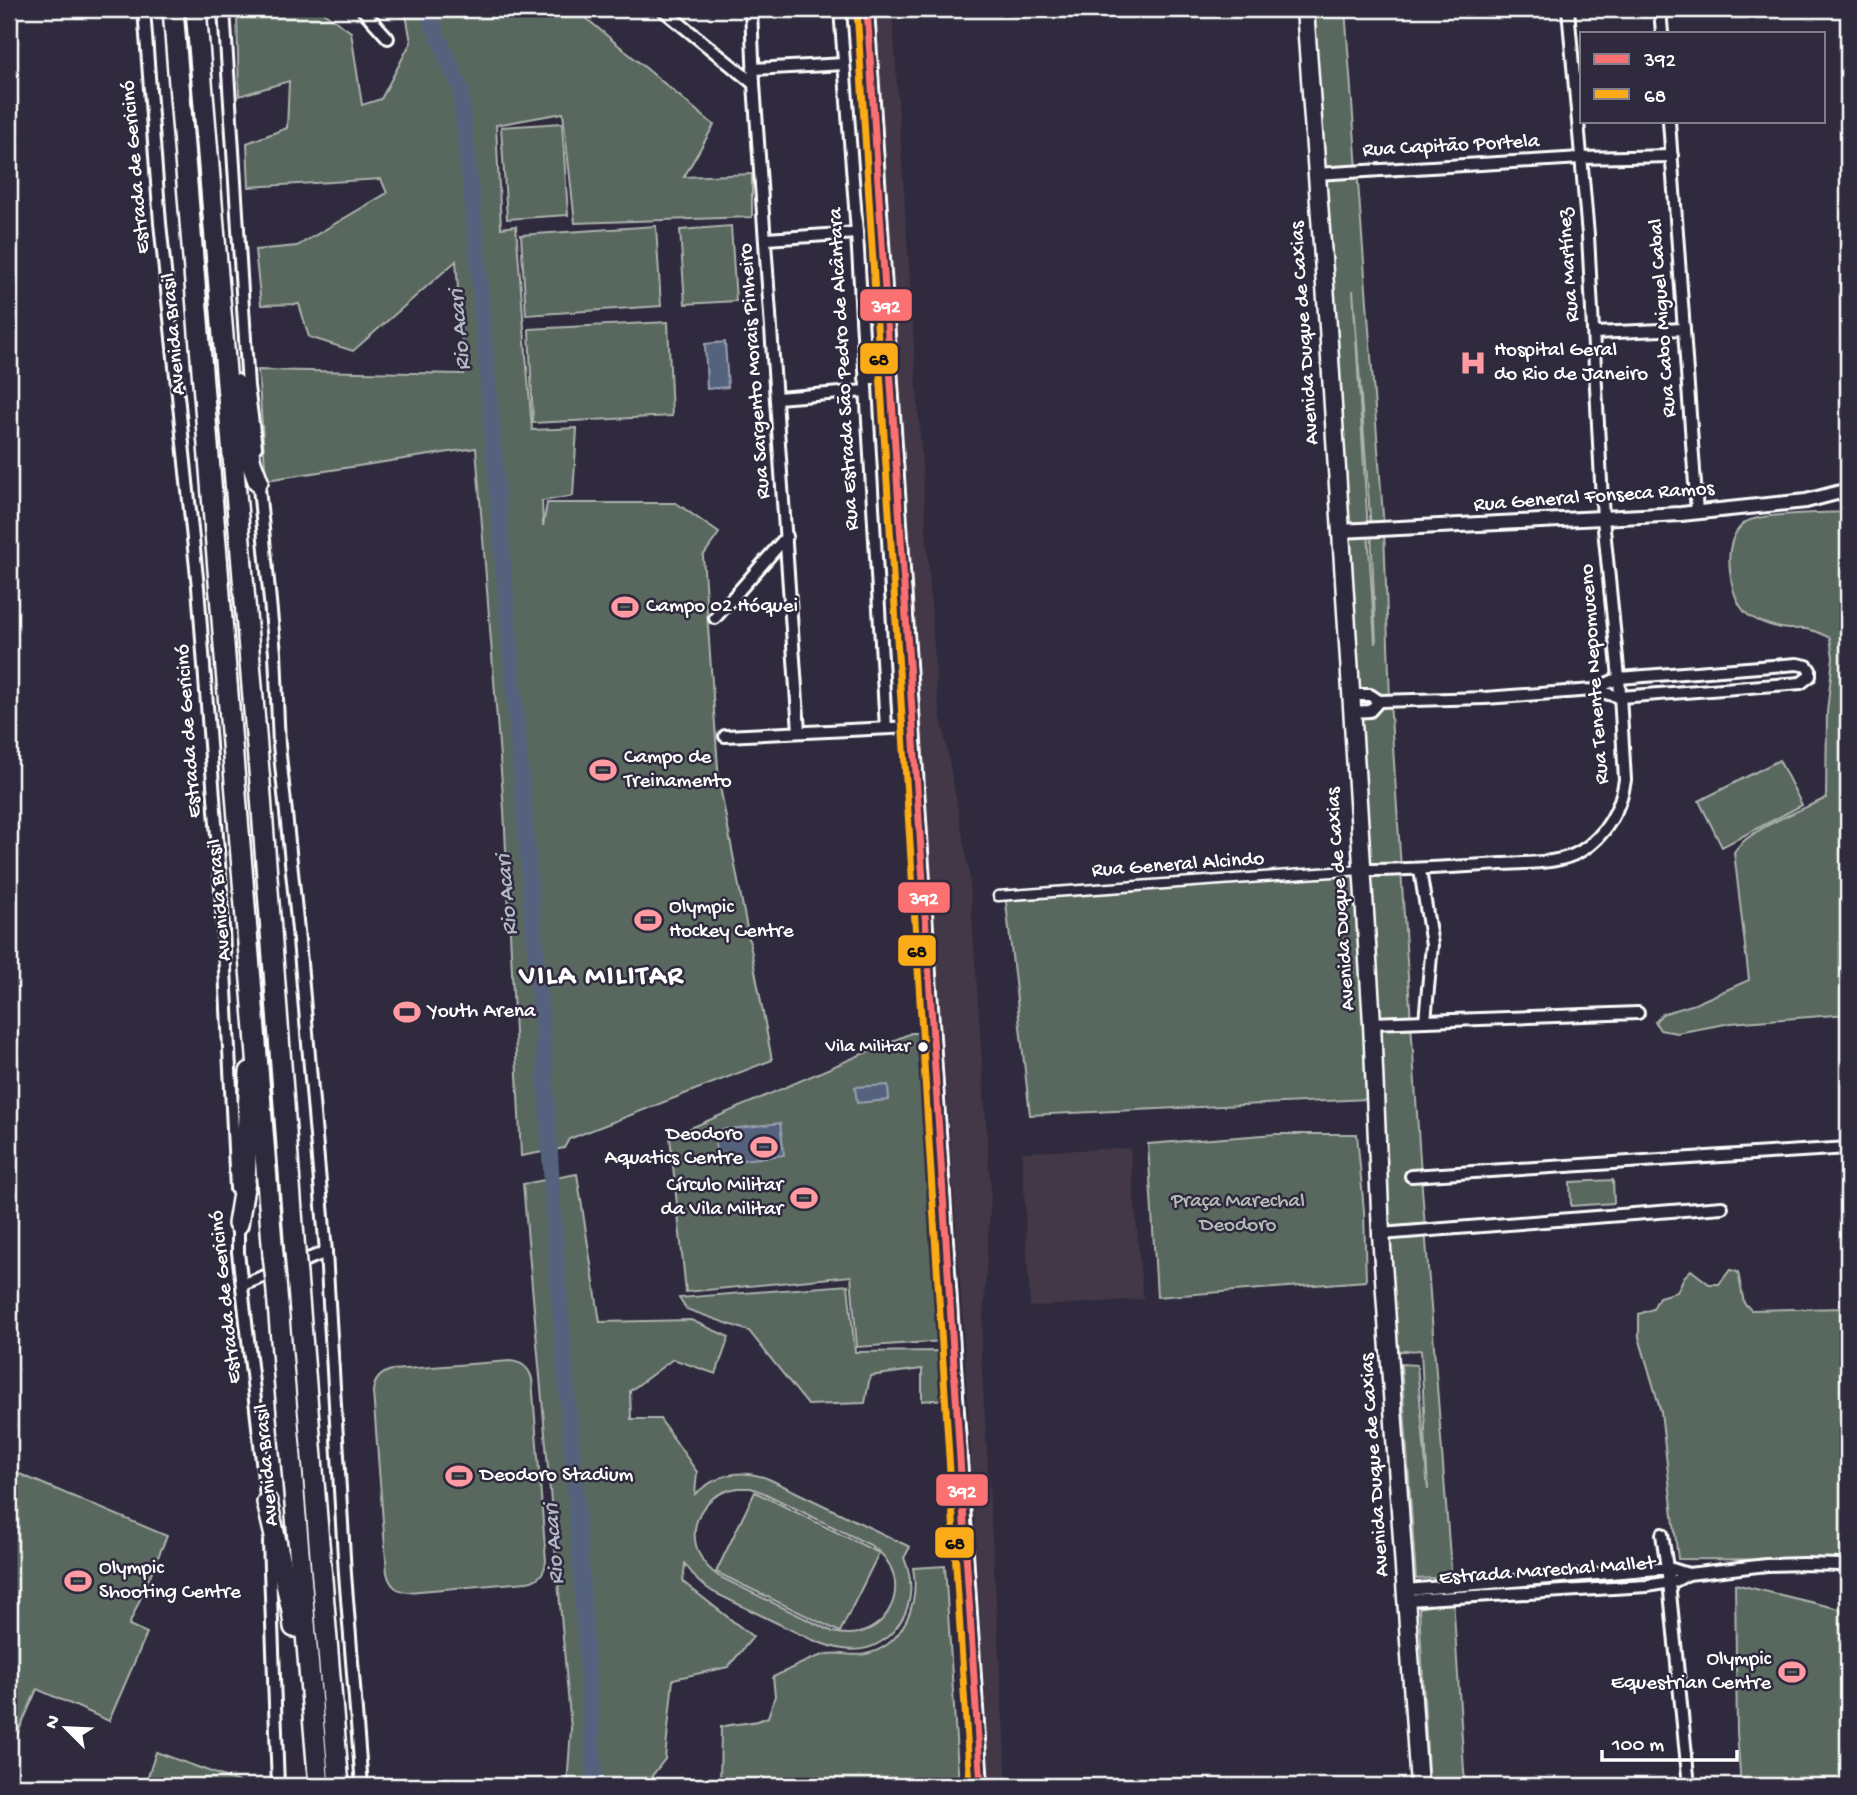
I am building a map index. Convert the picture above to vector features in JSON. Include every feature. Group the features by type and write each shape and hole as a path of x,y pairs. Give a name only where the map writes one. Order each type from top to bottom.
{"highway":[{"name":"Avenida Brasil","path":"173,9 273,1255 319,1786"},
{"path":"196,9 339,1786"},
{"path":"223,353 240,403 249,453 258,481"},
{"path":"238,1224 245,1181 247,1098 254,1023"},
{"path":"267,1502 292,1610 312,1786"}],"main road":[{"name":"Avenida Duque de Caxias","path":"1305,9 1372,1023 1381,1234 1419,1786"}],"street":[{"name":"Estrada de Gericinó","path":"144,9 160,223 199,601 220,889 242,1285 267,1502 278,1786"},
{"path":"224,9 248,386 275,653 279,745 326,1252 345,1574 362,1786"},
{"path":"362,9 388,38"},
{"path":"662,9 754,84"},
{"name":"Rua Sargento Morais Pinheiro","path":"751,9 799,732"},
{"name":"Rua Estrada São Pedro de Alcântara","path":"840,9 857,233 886,728"},
{"path":"867,9 981,1786"},
{"name":"Rua Martínez","path":"1568,9 1594,333 1604,520"},
{"path":"1660,9 1662,32"},
{"path":"753,69 844,64"},
{"name":"Rua Cabo Miguel Cabal","path":"1669,122 1697,512"},
{"name":"Rua Capitão Portela","path":"1316,174 1581,158 1672,156"},
{"path":"766,239 857,233"},
{"path":"1594,333 1684,330"},
{"path":"865,378 891,377"},
{"path":"777,398 866,391"},
{"name":"Rua General Fonseca Ramos","path":"1340,531 1604,520 1806,501 1848,490"},
{"name":"Rua Tenente Nepomuceno","path":"1420,870 1555,860 1580,852 1595,839 1618,809 1625,780 1619,678 1604,520"},
{"path":"715,618 787,536"},
{"path":"1351,704 1370,695 1379,701 1485,698 1593,690 1619,678 1797,664 1807,666 1810,670 1810,676 1801,683 1620,698 1593,690"},
{"path":"1712,690 1713,671"},
{"path":"1351,704 1370,710 1379,701"},
{"path":"725,736 912,727"},
{"path":"1361,870 1420,870 1432,945 1425,1021"},
{"name":"Rua General Alcindo","path":"998,896 1361,870"},
{"path":"1372,1023 1638,1013"},
{"path":"1411,1176 1848,1148"},
{"path":"1381,1234 1722,1207"},
{"path":"242,1285 326,1252"},
{"path":"1661,1534 1670,1583 1689,1786"},
{"name":"Estrada Marechal Mallet","path":"1406,1595 1555,1577 1668,1569 1688,1574 1779,1565 1841,1565 1848,1568"},
{"name":"Estrada Marechal Mallet","path":"1406,1595 1647,1586 1670,1583 1688,1574"},
{"path":"1555,1577 1555,1591"}],"shaded area":[{"path":"874,9 892,9 937,694 969,871 991,1193 981,1353 1007,1786 990,1786 963,1324"},
{"path":"1130,1148 1143,1299 1030,1307 1022,1152"}],"green space":[{"path":"271,9 319,9 351,32 362,105 381,99 411,42 405,9 575,9 714,125 684,177 752,174 752,217 575,223 563,113 496,125 501,228 516,226 532,430 577,428 573,496 542,501 543,526 547,503 676,503 719,533 703,556 719,781 772,1060 569,1139 564,1148 521,1156 504,810 476,448 266,480 258,370 464,374 456,261 353,351 309,337 299,304 261,305 255,250 297,246 387,193 381,179 249,187 247,143 287,128 289,81 239,96 237,15"},
{"path":"1305,9 1345,9 1384,529 1390,701 1465,1786 1429,1786 1419,1608 1435,1605 1433,1578 1416,1579 1401,1364 1417,1365 1428,1490 1421,1350 1390,1352 1368,1099 1030,1115 1005,894 1359,870","holes":["1353,290 1371,530 1376,643"]},
{"path":"562,123 568,215 507,219 501,127"},
{"path":"656,226 661,306 526,315 521,235"},
{"path":"731,226 736,301 685,304 680,230"},
{"path":"668,322 672,416 533,423 529,329"},
{"path":"1848,512 1848,1014 1731,1023 1677,1033 1660,1030 1655,1022 1662,1014 1695,1004 1749,980 1734,852 1751,835 1826,798 1827,712 1833,657 1830,638 1808,629 1767,624 1752,618 1744,611 1735,594 1730,571 1729,557 1733,538 1746,522 1754,519"},
{"path":"1779,760 1802,805 1722,847 1699,801"},
{"name":"Círculo Militar da Vila Militar","path":"911,1033 917,1033 920,1038 943,1341 857,1347 851,1276 686,1292 670,1137"},
{"name":"Praça Marechal Deodoro","path":"1276,1134 1357,1134 1364,1211 1366,1281 1157,1297 1148,1144"},
{"path":"577,1174 600,1322 691,1320 729,1337 716,1374 673,1359 630,1391 631,1419 660,1419 697,1472 695,1494 722,1477 740,1473 760,1476 910,1547 904,1558 910,1590 905,1614 888,1636 875,1646 860,1650 829,1646 813,1640 713,1592 698,1581 685,1564 683,1582 753,1637 728,1667 673,1679 665,1759 644,1786 567,1786 571,1729 523,1184","holes":["738,1488 751,1488 870,1545 885,1558 893,1574 895,1590 891,1606 882,1619 869,1629 853,1634 833,1632 720,1577 707,1566 695,1539 700,1512 709,1501 722,1493"]},
{"path":"1613,1180 1614,1203 1571,1206 1570,1182"},
{"path":"1691,1270 1709,1284 1719,1284 1730,1270 1738,1272 1744,1303 1751,1310 1848,1308 1848,1560 1678,1559 1661,1412 1639,1337 1639,1314 1653,1309 1659,1297 1677,1292 1684,1277"},
{"path":"848,1285 855,1352 940,1351 947,1399 922,1401 922,1369 870,1376 865,1403 808,1405 749,1331 686,1309 679,1298"},
{"name":"Deodoro Stadium","path":"510,1361 524,1366 532,1379 546,1561 543,1572 535,1580 527,1582 408,1592 397,1589 387,1573 373,1392 376,1381 381,1375 392,1370"},
{"name":"Olympic Shooting Centre","path":"10,1470 167,1536 129,1625 147,1633 109,1721 37,1689 9,1753"},
{"path":"755,1492 879,1553 840,1632 716,1572"},
{"path":"945,1566 959,1786 720,1786 721,1727 768,1717 775,1696 773,1677 821,1656 866,1654 890,1642 899,1633 911,1608 915,1581 913,1568"},
{"name":"Olympic Equestrian Centre","path":"1735,1584 1848,1611 1848,1786 1741,1786 1737,1733"},
{"path":"156,1752 250,1786 145,1786"}],"water":[{"path":"725,342 728,387 707,389 705,344"},
{"path":"888,1085 889,1100 857,1103 855,1087"},
{"path":"780,1123 784,1155 717,1163 714,1131"}],"waterway":[{"name":"Rio Acari","path":"426,9 460,88 476,239 543,1039 595,1786"}],"transit line":[{"name":"392","path":"867,9 981,1786"},
{"name":"68","path":"857,10 970,1786"}],"place":[{"name":"Hospital Geral do Rio de Janeiro","path":"1473,363"},
{"name":"Campo 02 Hóquei","path":"625,607"},
{"name":"Campo de Treinamento","path":"603,770"},
{"name":"Olympic Hockey Centre","path":"648,920"},
{"name":"Youth Arena","path":"407,1012"},
{"name":"Vila Militar","path":"923,1047"},
{"name":"Deodoro Aquatics Centre","path":"764,1147"},
{"name":"Círculo Militar da Vila Militar","path":"804,1198"},
{"name":"Deodoro Stadium","path":"459,1476"},
{"name":"Olympic Shooting Centre","path":"78,1581"},
{"name":"Olympic Equestrian Centre","path":"1792,1672"}],"district":[{"name":"VILA MILITAR","path":"602,977"}]}
